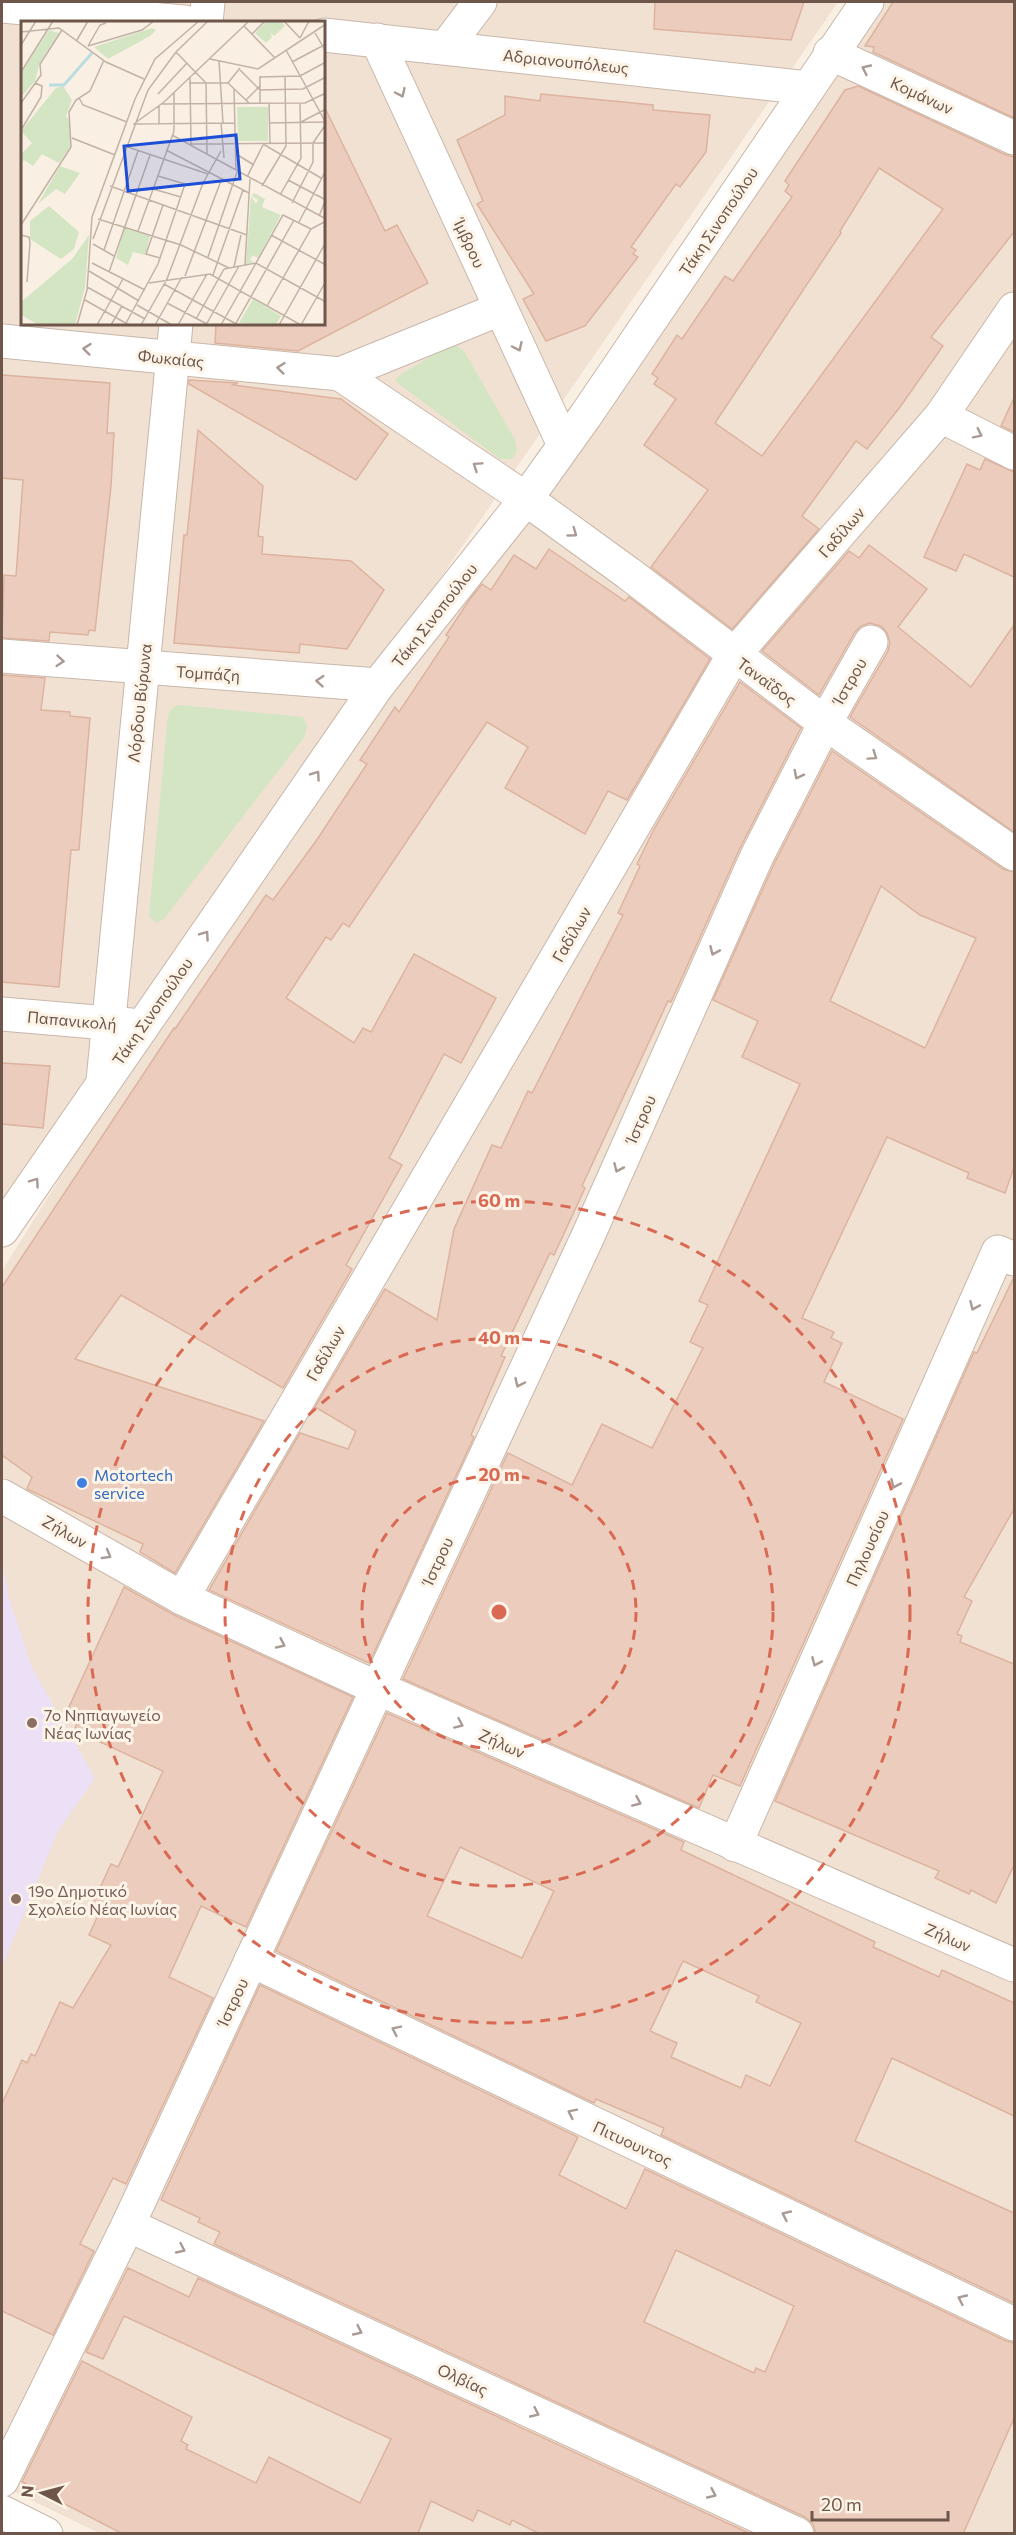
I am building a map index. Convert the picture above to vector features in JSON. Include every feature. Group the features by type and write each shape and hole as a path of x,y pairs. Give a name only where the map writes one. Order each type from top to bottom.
{"street":[{"path":"206,21 208,2"},
{"path":"446,47 480,2"},
{"name":"Τάκη Σινοπούλου","path":"2,1230 378,685 526,499 867,2"},
{"path":"2,6 173,21"},
{"name":"Αδριανουπόλεως","path":"326,35 808,88"},
{"name":"Ίμβρου","path":"377,40 564,445"},
{"name":"Κομάνων","path":"830,53 1014,138"},
{"name":"Φωκαίας","path":"2,341 340,374 500,309"},
{"name":"Γαδίλων","path":"182,1598 734,656 941,416 1014,309"},
{"name":"Λόρδου Βύρωνα","path":"103,1083 176,326"},
{"name":"Φωκαίας","path":"340,374 526,499"},
{"path":"941,416 1014,453"},
{"name":"Ταναΐδος","path":"526,499 628,573 734,656 825,723 1014,854"},
{"name":"Ίστρου","path":"2,2480 128,2224 588,1236 757,856 825,723 871,642"},
{"name":"Τομπάζη","path":"2,656 378,685"},
{"name":"Παπανικολή","path":"2,1014 142,1026"},
{"name":"Πηλουσίου","path":"735,1845 1006,1256"},
{"name":"Ζήλων","path":"2,1496 182,1598 377,1688 1014,1965"},
{"name":"Πιτυουντος","path":"251,1960 1014,2324"},
{"name":"Ολβίας","path":"128,2224 797,2534"},
{"path":"2,2512 46,2534"}],"shaded area":[{"path":"2,2 838,2 2,1213"},
{"path":"873,2 1014,2 1014,2533 99,2533 2,2486 2,1271 106,1104"},
{"name":"7ο Νηπιαγωγείο Νέας Ιωνίας","path":"2,1560 9,1598 32,1668 95,1778 58,1831 2,1967"}],"green space":[{"path":"449,346 457,346 464,351 515,440 517,451 512,459 500,459 395,381 401,374"},
{"path":"179,705 303,717 307,725 305,736 164,919 156,923 149,916 168,715 173,707"}],"building":[{"path":"655,2 804,2 791,40 654,29"},
{"path":"893,2 1014,2 1014,118 873,52 874,47 865,46"},
{"path":"858,86 1014,157 1014,232 931,337 943,346 900,407 867,449 856,441 802,516 819,529 732,629 651,567 708,490 644,445 676,399 654,384 658,378 652,374 677,335 682,339 725,276 733,281 792,197 785,191 789,185 785,181 845,90","holes":["879,168 943,209 762,456 715,423 841,233 840,231"]},
{"path":"541,94 653,105 653,110 710,115 706,152 680,187 676,184 631,247 636,250 633,254 638,257 585,326 546,341 523,299 534,294 477,204 483,201 457,140 505,115 505,96 540,101"},
{"path":"326,110 385,231 397,225 428,283 298,351 215,343 216,326 326,326"},
{"path":"2,375 110,383 107,433 114,433 111,486 95,631 89,630 88,635 50,632 49,641 2,638 4,575 16,576 23,480 2,478"},
{"path":"189,380 238,383 233,385 341,399 388,434 356,480 189,384"},
{"path":"1014,398 1014,432 1001,426"},
{"path":"198,430 263,486 258,536 263,537 262,554 351,561 384,590 347,649 300,644 299,653 174,643 184,535 187,535"},
{"path":"985,459 1014,472 1014,577 964,554 956,571 924,557 967,464 980,470"},
{"path":"869,545 927,589 898,627 971,687 1014,625 1014,832 850,717 888,651 890,642 881,626 870,623 861,626 855,632 819,695 762,651 849,551 859,558"},
{"path":"549,549 625,601 629,597 710,659 627,800 608,791 585,834 505,788 528,747 487,722 349,927 343,923 331,940 326,937 286,998 354,1043 363,1028 371,1032 414,954 496,998 461,1063 444,1054 389,1158 402,1165 346,1265 352,1269 283,1388 121,1295 75,1359 264,1421 175,1573 140,1552 143,1544 27,1489 32,1477 2,1455 2,1287 174,1028 266,895 273,900 316,841 367,764 360,760 395,707 399,712 449,637 446,635 470,599 482,584 491,590 514,555 536,569"},
{"path":"2,675 45,678 41,710 70,712 70,716 90,718 79,850 71,850 59,987 2,982"},
{"path":"740,682 801,728 740,848 671,1002 668,1001 582,1186 585,1188 554,1255 550,1253 501,1356 505,1357 471,1435 474,1437 369,1663 209,1590 300,1433 348,1449 356,1431 315,1407 385,1289 437,1320 454,1229 492,1145 501,1148 528,1091 532,1093 623,915 618,913 640,866 637,864 654,829"},
{"path":"832,751 1003,869 1014,872 1014,1167 1005,1193 967,1178 969,1173 887,1137 802,1318 834,1332 831,1338 842,1343 824,1382 903,1419 740,1786 713,1775 699,1808 403,1679 508,1453 572,1485 602,1424 652,1448 703,1348 690,1342 708,1305 699,1301 800,1084 742,1057 758,1021 713,1000 774,864","holes":["881,886 920,915 976,938 925,1048 830,1001"]},
{"path":"2,1063 50,1066 43,1128 2,1124"},
{"path":"1014,1277 1014,1509 964,1597 972,1601 957,1634 962,1636 960,1642 1014,1664 1014,1865 996,1903 971,1890 969,1894 935,1878 939,1871 775,1801 974,1352 977,1353"},
{"path":"124,1587 174,1615 353,1697 246,1927 201,1906 169,1977 213,1998 126,2184 113,2178 80,2244 94,2251 53,2335 2,2311 2,2104 22,2060 27,2063 31,2054 35,2056 60,2002 73,2008 111,1945 89,1935 100,1911 91,1907 111,1864 118,1867 163,1771 74,1730 77,1724 64,1718"},
{"path":"387,1713 684,1842 681,1850 875,1942 873,1947 939,1977 942,1970 1014,2003 1014,2116 892,2058 855,2141 1014,2213 1014,2303 661,2135 664,2128 596,2099 594,2103 276,1951","holes":["460,1847 554,1891 522,1958 427,1916","683,1961 759,1996 756,2002 801,2023 770,2086 746,2075 741,2088 671,2057 677,2043 650,2031"]},
{"path":"260,1985 578,2137 559,2175 626,2209 645,2169 1014,2343 1014,2418 963,2534 816,2534 813,2524 805,2517 214,2244 220,2232 198,2222 200,2218 161,2200","holes":["676,2250 794,2306 765,2372 756,2368 754,2373 644,2322"]},
{"path":"128,2268 189,2297 198,2278 751,2534 540,2534 512,2520 510,2525 478,2510 473,2521 431,2501 418,2533 420,2534 123,2534 22,2482 82,2361 192,2417 181,2441 188,2445 186,2449 256,2483 269,2457 360,2503 391,2439 124,2316 103,2359 86,2352"}],"place":[{"name":"Motortech service","path":"82,1483"},
{"name":"7ο Νηπιαγωγείο Νέας Ιωνίας","path":"32,1723"},
{"name":"19ο Δημοτικό Σχολείο Νέας Ιωνίας","path":"16,1899"}]}
